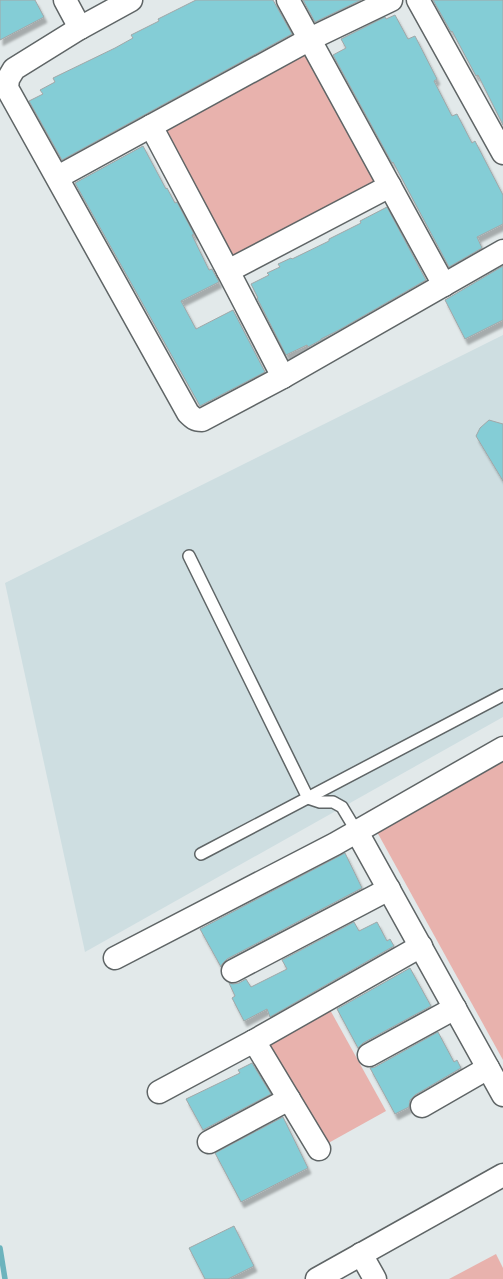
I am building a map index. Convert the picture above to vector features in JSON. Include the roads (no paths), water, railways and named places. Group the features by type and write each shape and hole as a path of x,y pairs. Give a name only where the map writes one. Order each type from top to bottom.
{"street":[{"path":"65,0 80,28"},
{"path":"130,0 14,69 8,79 7,88 192,418 202,420 283,377 503,251"},
{"path":"288,0 444,285"},
{"path":"58,177 310,39 391,0"},
{"path":"418,0 503,153"},
{"path":"151,126 283,377"},
{"path":"228,271 390,186"},
{"path":"115,958 335,844 503,748"},
{"path":"357,832 503,1094"},
{"path":"233,971 389,889"},
{"path":"159,1092 254,1041 421,946"},
{"path":"369,1055 455,1008"},
{"path":"254,1041 319,1149"},
{"path":"422,1106 488,1068"},
{"path":"209,1142 289,1099"},
{"path":"317,1279 503,1175"},
{"path":"361,1254 375,1279"}],"lane":[{"path":"189,556 308,798 320,802 333,802 342,807 357,832"},
{"path":"201,854 503,695"}],"waterway":[{"path":"0,1248 5,1279"}]}
